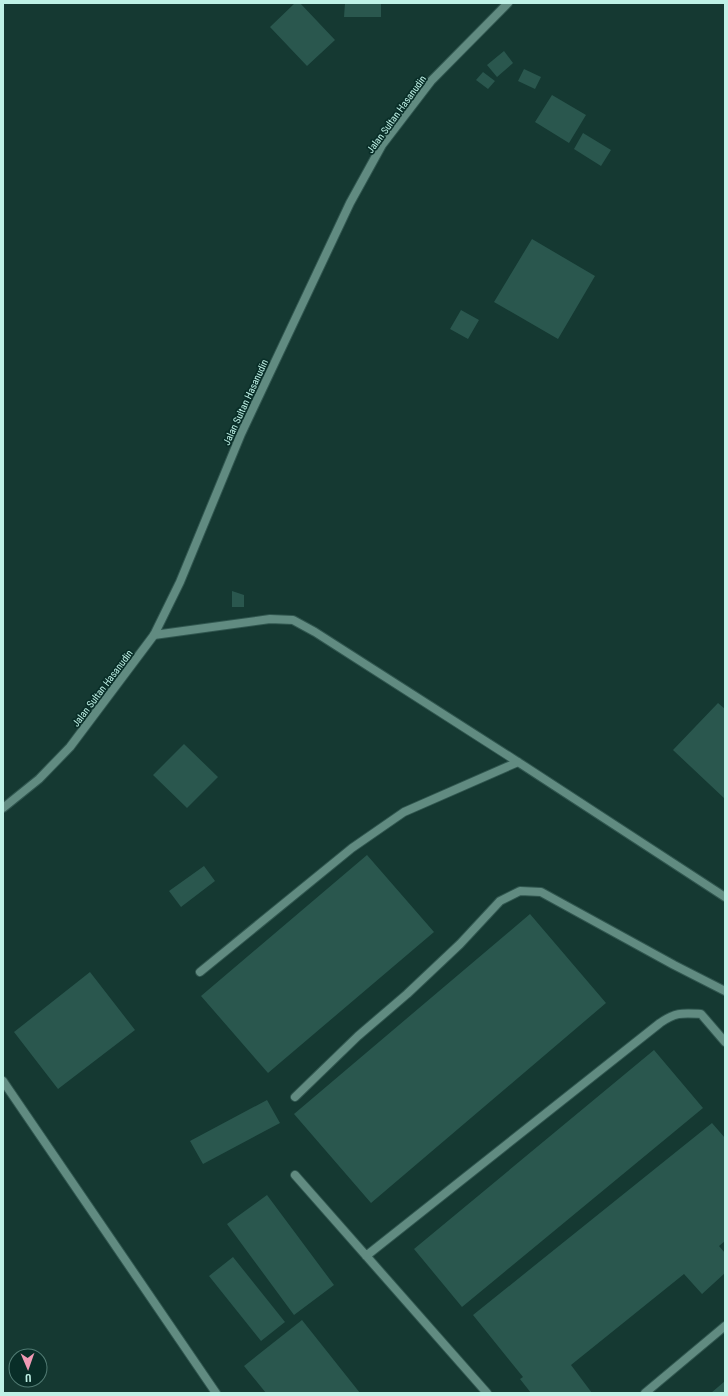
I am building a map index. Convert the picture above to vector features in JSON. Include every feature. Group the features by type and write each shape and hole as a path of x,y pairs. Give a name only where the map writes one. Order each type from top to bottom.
{"street":[{"name":"Jalan Sultan Hasanudin","path":"3,808 39,779 70,747 154,635 180,582 241,434 350,203 382,145 431,81 508,3"},
{"path":"154,635 270,619 293,620 315,632 518,762 725,897"},
{"path":"200,972 352,848 404,812 518,762"},
{"path":"295,1097 358,1036 407,994 460,944 500,901 520,891 541,892 674,966 725,991"},
{"path":"366,1256 653,1028 671,1016 684,1013 701,1014 725,1042"},
{"path":"3,1081 216,1393"},
{"path":"295,1176 487,1393"},
{"path":"645,1393 725,1326"}],"building":[{"path":"295,3 300,3 335,40 307,66 270,27"},
{"path":"345,3 381,3 381,17 344,17"},
{"path":"504,51 513,63 497,77 487,65"},
{"path":"524,69 541,77 535,89 518,81"},
{"path":"483,72 495,81 488,89 476,80"},
{"path":"552,95 586,115 569,143 535,122"},
{"path":"583,133 611,150 601,166 574,149"},
{"path":"532,239 595,276 558,339 494,302"},
{"path":"461,310 479,320 468,339 450,329"},
{"path":"232,591 244,595 244,607 232,607"},
{"path":"718,703 725,709 725,799 673,750"},
{"path":"184,744 218,777 187,808 153,775"},
{"path":"367,855 434,932 268,1073 201,996"},
{"path":"204,866 215,881 181,907 169,891"},
{"path":"530,914 606,1003 371,1203 294,1114"},
{"path":"90,972 135,1030 58,1089 14,1032"},
{"path":"654,1050 703,1108 462,1307 414,1249"},
{"path":"267,1100 280,1123 203,1164 190,1141"},
{"path":"712,1123 725,1138 725,1241 719,1246 725,1253 725,1273 702,1294 684,1274 571,1365 592,1393 531,1393 520,1379 523,1377 473,1315"},
{"path":"267,1195 334,1285 294,1315 227,1224"},
{"path":"233,1257 285,1322 261,1341 209,1276"},
{"path":"302,1320 360,1393 266,1393 244,1366"},
{"path":"725,1381 725,1393 711,1393"}]}
